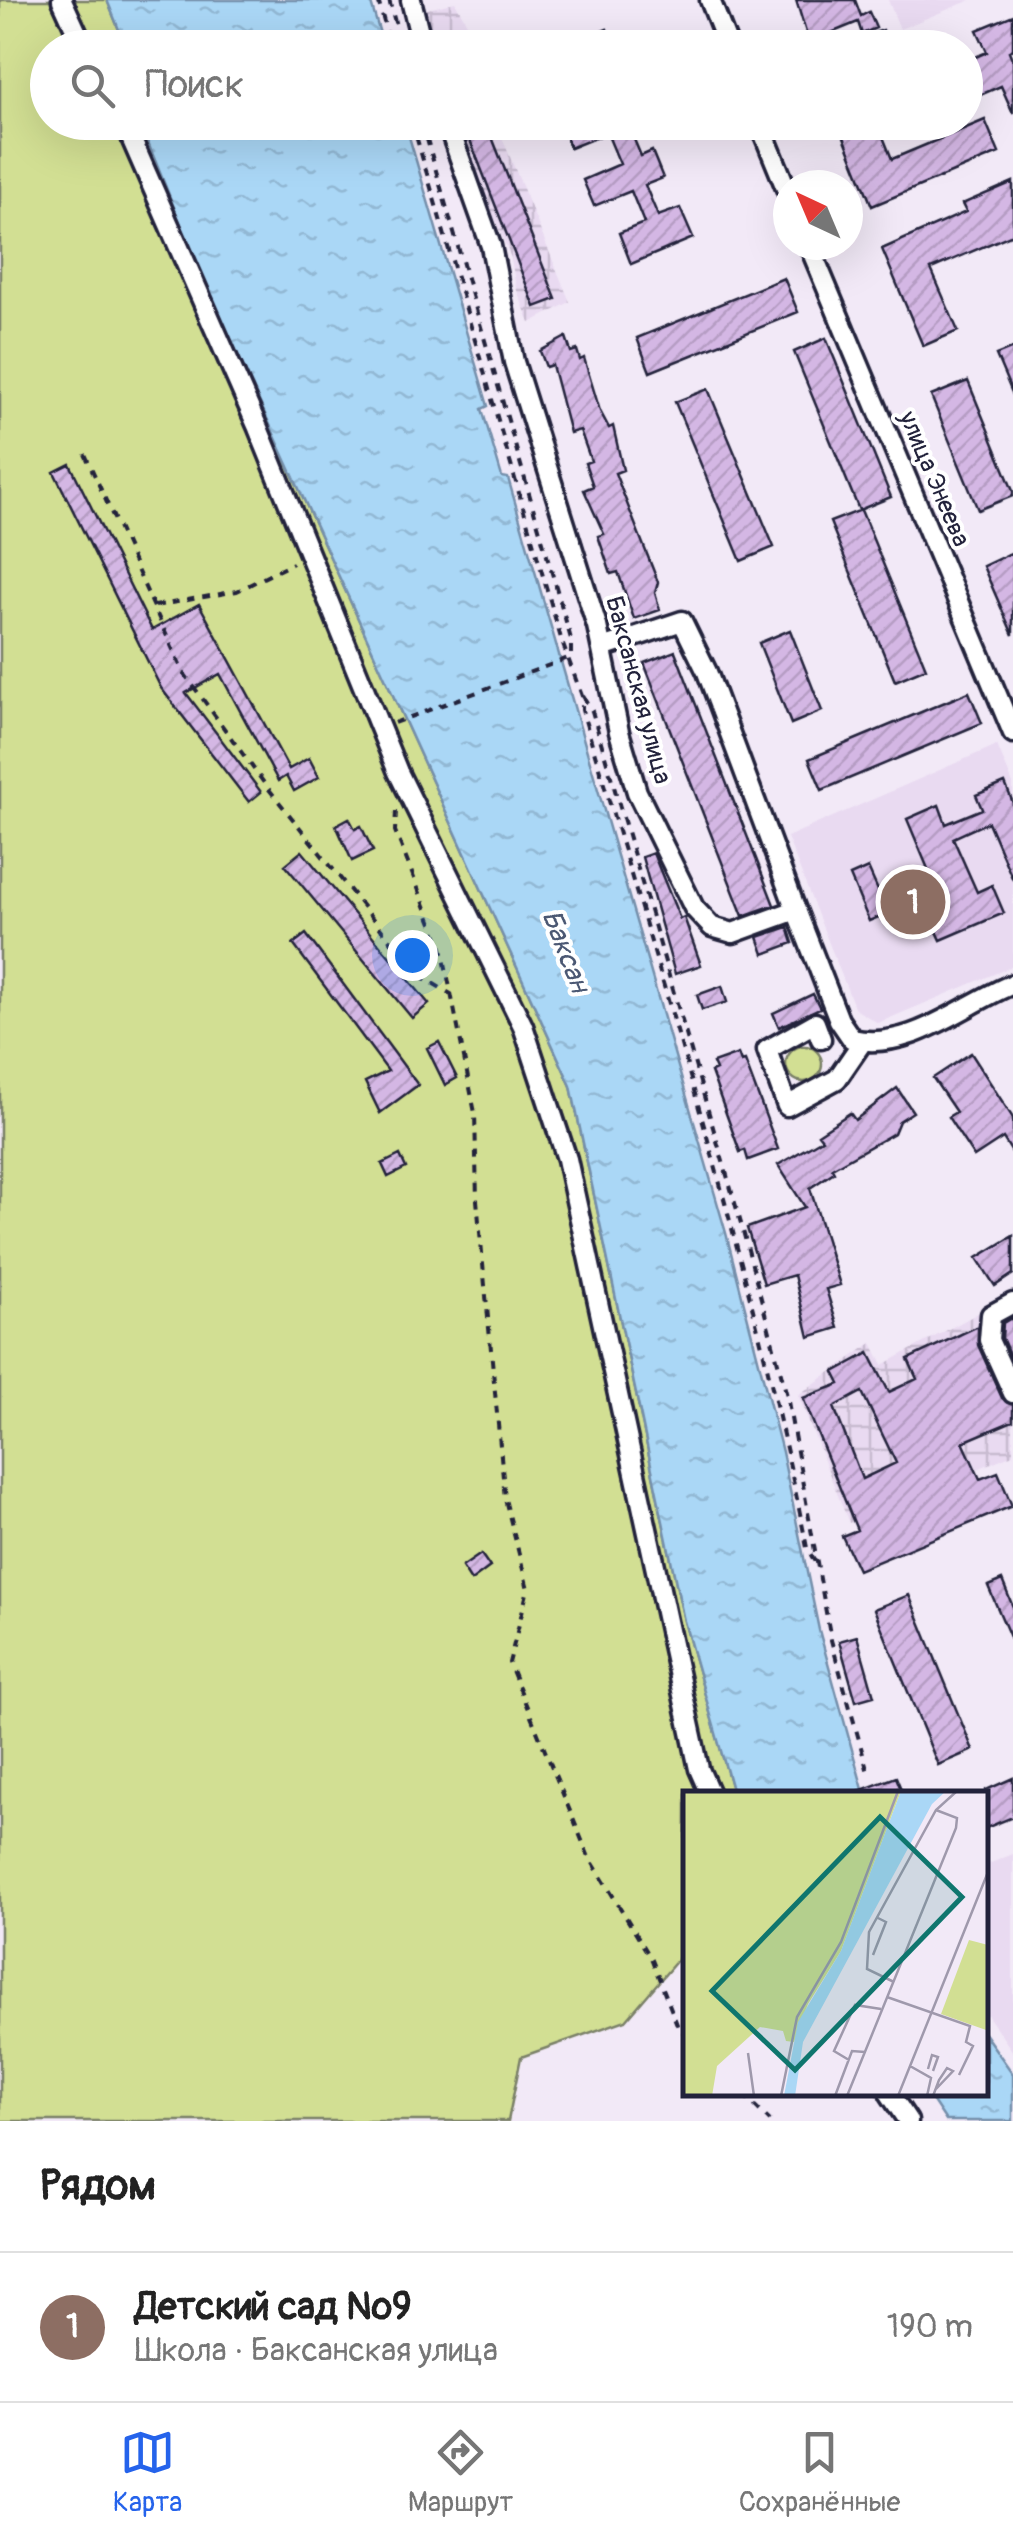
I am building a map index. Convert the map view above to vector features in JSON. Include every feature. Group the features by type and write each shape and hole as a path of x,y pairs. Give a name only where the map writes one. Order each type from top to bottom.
{"street":[{"path":"62,0 76,30"},
{"path":"411,0 418,30"},
{"path":"710,0 722,30"},
{"path":"132,140 310,555 398,772 523,1026 567,1160 699,1770 709,1791"},
{"name":"Баксанская улица","path":"453,140 491,246 514,362 602,648 636,792 694,908 712,927 734,932 796,910"},
{"path":"767,140 779,170"},
{"name":"улица Энеева","path":"815,260 1013,733"},
{"path":"602,648 682,620 707,672 839,1020 852,1039 876,1044 914,1034 1013,984"},
{"path":"821,1038 815,1023 767,1050 787,1106 837,1080 864,1042"},
{"path":"1013,1303 991,1315 989,1340 1013,1394"},
{"path":"891,2096 908,2121"}],"path":[{"path":"378,0 386,30"},
{"path":"389,0 397,30"},
{"path":"417,140 562,642 571,657"},
{"path":"427,140 566,622 582,710 755,1314 791,1455 807,1548 815,1562 868,1772"},
{"path":"85,454 183,672 264,783 418,974 451,994"},
{"path":"155,606 237,591 310,555"},
{"path":"382,728 571,657"},
{"path":"582,696 592,711 742,1226 799,1451 816,1545 815,1562"},
{"path":"396,811 395,831 442,948 475,1113 476,1200 505,1499 528,1589 509,1662 588,1855 652,1960 683,2029"},
{"path":"745,2096 770,2121"}],"shaded area":[{"path":"888,0 971,0 900,29"},
{"path":"455,2 468,25 458,30 428,30 424,10"},
{"path":"462,140 503,140 570,302 530,323 516,288 511,258"},
{"path":"997,745 1013,784 1013,966 878,1023 855,1009 787,837"},
{"path":"1013,1294 1013,1454 849,1523 798,1395 872,1343 883,1365"},
{"path":"1013,1854 1013,2052 988,2016 988,1864"}],"green space":[{"path":"0,0 107,0 119,30 30,30 30,140 147,140 198,267 571,1086 684,1621 732,1791 683,1791 683,1953 626,2020 521,2057 508,2121 0,2121"},
{"path":"804,1046 817,1051 822,1064 817,1077 804,1082 791,1077 786,1064 791,1051"}],"water":[{"path":"107,0 370,0 379,30 119,30"},
{"name":"Баксан","path":"147,140 410,140 488,406 482,409 502,477 508,478 726,1233 782,1452 819,1630 863,1791 732,1791 684,1621 571,1086 198,267"},
{"path":"988,2039 1013,2074 1013,2121 946,2121 929,2096 988,2096"}],"building":[{"path":"796,0 855,0 861,16 869,12 876,28 861,30 858,22 838,30 805,30"},
{"path":"1013,15 1013,49 1009,51 1013,61 1013,113 1001,86 983,94 983,54 987,52 983,30 977,30"},
{"path":"985,120 999,153 872,206 863,184 863,170 857,170 845,140 884,140 892,159 937,140 983,140"},
{"path":"470,140 493,140 556,299 535,307"},
{"path":"567,140 590,140 570,148"},
{"path":"610,140 634,140 641,156 652,151 663,178 645,185 658,216 680,208 693,238 631,264 619,233 644,223 631,191 594,206 583,180 620,164"},
{"path":"1013,182 1013,234 931,269 958,331 923,346 882,249 966,212 962,204"},
{"path":"784,278 798,312 650,372 637,338"},
{"path":"566,337 571,352 577,350 580,360 584,358 600,411 609,428 613,426 623,470 615,473 658,582 655,593 660,610 634,619 618,572 611,574 598,536 604,534 584,490 593,486 585,463 591,461 580,430 570,433 552,365 546,367 540,351"},
{"path":"826,338 891,497 859,510 794,352"},
{"path":"1013,348 1013,395 996,355"},
{"path":"968,381 1013,491 1013,496 978,510 931,396"},
{"path":"708,389 774,547 741,561 675,402"},
{"path":"70,464 152,630 199,604 289,769 309,758 319,777 294,791 286,776 278,781 220,674 186,693 261,792 249,802 161,688 54,472"},
{"path":"861,510 926,668 895,681 830,522"},
{"path":"1013,552 1013,635 983,566"},
{"path":"790,630 822,711 791,724 759,643"},
{"path":"675,651 774,905 743,916 644,663"},
{"path":"969,692 982,723 822,790 809,759"},
{"path":"1005,783 1013,803 1013,880 988,822 953,838 977,892 992,885 1004,913 941,940 929,914 944,907 907,819 939,805 946,824 982,809 976,795"},
{"path":"349,818 355,829 361,826 373,851 352,861 336,825"},
{"path":"302,851 429,1004 412,1018 285,865"},
{"path":"653,853 680,919 684,917 701,965 675,974 642,857"},
{"path":"868,868 888,913 869,921 850,876"},
{"path":"788,927 793,943 764,954 758,937"},
{"path":"306,934 418,1085 380,1113 365,1082 388,1071 293,944"},
{"path":"722,986 727,1002 702,1010 697,995"},
{"path":"813,994 820,1008 779,1027 773,1013"},
{"path":"439,1042 457,1078 445,1085 427,1048"},
{"path":"971,1053 1013,1118 1013,1154 1003,1138 974,1157 948,1117 956,1112 933,1078"},
{"path":"738,1054 741,1062 745,1061 778,1149 748,1160 745,1150 740,1152 711,1072 716,1070 713,1063"},
{"path":"897,1088 913,1112 899,1121 894,1133 832,1168 834,1172 810,1188 840,1285 826,1289 838,1328 809,1337 794,1275 764,1284 747,1228 805,1207 778,1165 822,1139 818,1134 850,1113 855,1120"},
{"path":"400,1155 406,1168 388,1177 382,1164"},
{"path":"1013,1236 1013,1274 995,1286 977,1258"},
{"path":"1013,1317 1013,1363 1002,1338 1003,1323"},
{"path":"978,1326 978,1345 1002,1398 1013,1405 1013,1421 963,1442 980,1479 998,1472 1012,1506 858,1570 842,1536 857,1530 803,1398 840,1384 834,1372 869,1353 889,1392 917,1379 908,1359","holes":["862,1392 896,1463 862,1479 834,1407"]},
{"path":"481,1554 490,1567 471,1581 462,1567"},
{"path":"1002,1580 1013,1607 1013,1644 988,1586"},
{"path":"909,1595 973,1750 938,1765 874,1609"},
{"path":"857,1636 874,1696 856,1701 839,1641"},
{"path":"896,1777 902,1791 859,1791"},
{"path":"1013,1778 1013,1817 988,1827 986,1790"}],"place":[{"name":"Детский сад №9","path":"913,902"}]}
